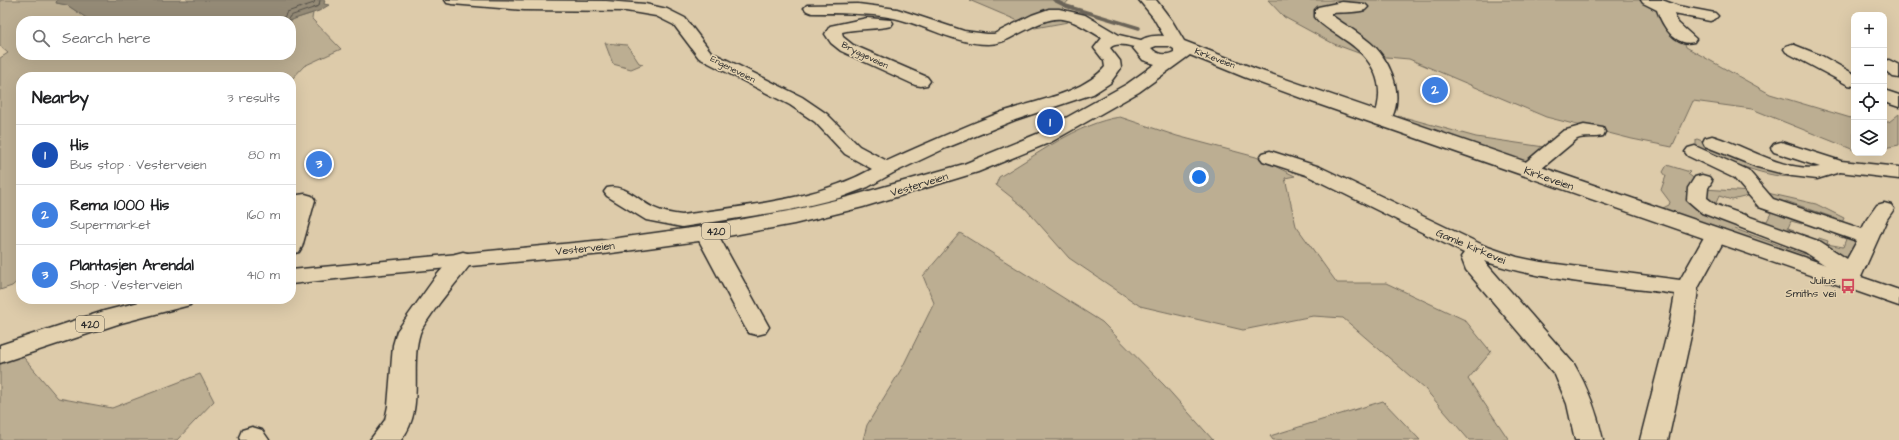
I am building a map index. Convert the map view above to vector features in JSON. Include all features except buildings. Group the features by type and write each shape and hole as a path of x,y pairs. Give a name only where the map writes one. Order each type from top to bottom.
{"main road":[{"path":"1147,0 1162,20 1167,24 1177,52"},
{"name":"Vesterveien","path":"1119,95 1139,71 1145,47 1155,36 1162,20"},
{"name":"Kirkeveien","path":"1145,47 1160,59 1177,52 1250,73 1716,236 1850,276 1899,298"},
{"name":"Vesterveien","path":"296,276 463,259 604,247 706,232 794,216 855,202 971,168 1044,138 1134,88 1177,52"},
{"name":"420","path":"0,354 113,317 162,304"}],"street":[{"name":"Engeneveien","path":"452,0 533,6 612,4 658,10 674,17 687,29 696,45 705,55 796,101 821,118 852,150 886,169"},
{"path":"1654,2 1675,10 1710,16"},
{"path":"1654,2 1664,8 1670,24 1688,39"},
{"path":"1360,7 1342,7 1323,10 1322,18 1370,51 1382,67 1387,86 1388,106 1382,120"},
{"name":"Bryggeveien","path":"812,8 858,9 897,14 975,39 998,38 1037,18 1049,14 1060,14 1080,18 1114,39 1145,47"},
{"name":"Bryggeveien","path":"921,81 847,48 836,40 833,34 836,29 851,24 869,22 948,31"},
{"path":"614,192 652,216 665,220 682,221 804,201 832,194 861,183 886,169 939,144 1009,116 1087,90 1104,79 1114,68 1112,61 1102,48 1105,43 1114,39"},
{"path":"1792,49 1851,79"},
{"path":"1887,96 1899,102"},
{"path":"1528,170 1570,135 1584,131 1596,132"},
{"path":"1838,166 1817,173 1796,170 1704,147 1741,174 1766,203 1868,238"},
{"path":"1781,148 1838,166 1899,173"},
{"name":"Gamle kirkevei","path":"1270,157 1313,171 1476,250 1512,263 1541,269 1687,288"},
{"name":"Kirkeveien","path":"1702,181 1698,188 1697,200 1709,209 1813,247 1850,276"},
{"path":"296,201 305,200 296,230"},
{"path":"1850,276 1876,219 1884,209"},
{"path":"706,232 757,327"},
{"path":"1654,440 1682,322 1687,288 1716,236"},
{"path":"1476,250 1472,257 1474,265 1535,334 1568,375 1574,385 1586,419 1590,440"},
{"path":"384,440 391,436 398,425 402,401 403,353 408,332 427,302 463,259"}],"shaded area":[{"path":"0,0 57,0 57,3 67,5 84,16 16,16 16,60 296,60 296,18 313,13 312,19 341,49 304,66 296,75 296,72 16,72 16,282 12,286 0,290 0,58 8,53 0,46"},
{"path":"969,0 1069,0 1062,8 1068,22 1035,28"},
{"path":"1268,0 1639,0 1678,19 1686,47 1770,94 1851,118 1851,149 1752,109 1693,101 1672,147 1632,139 1546,117 1409,59 1364,55 1334,44 1284,17"},
{"path":"605,43 627,45 639,63 643,64 631,69 613,64"},
{"path":"1899,114 1899,145 1887,147 1887,122"},
{"path":"1400,116 1476,137 1551,148 1530,167 1395,117"},
{"path":"1120,117 1177,136 1256,157 1295,176 1285,178 1296,226 1337,283 1386,283 1465,320 1491,352 1468,379 1509,440 1469,440 1425,389 1343,318 1313,316 1243,330 1140,306 1069,258 1025,208 996,185 999,177 1057,141 1088,126 1104,120"},
{"path":"1697,139 1797,176 1786,177 1774,175 1732,163 1696,148"},
{"path":"1667,165 1690,172 1688,174 1696,180 1693,196 1738,225 1735,229 1803,254 1808,252 1836,269 1661,209 1669,205 1670,202 1661,190 1666,176 1663,172"},
{"path":"1704,189 1751,192 1752,195 1732,200 1719,196 1716,203 1721,205 1714,209 1702,193"},
{"path":"1763,192 1816,204 1844,218 1841,225 1831,222 1832,217 1786,201 1783,206 1777,204"},
{"path":"1757,203 1803,219 1802,224 1791,221 1788,228 1794,230 1794,232 1740,219 1744,213 1762,222 1763,220 1767,221 1771,213 1755,206"},
{"path":"1831,230 1849,237 1859,247 1852,262 1816,246 1819,238 1828,241 1827,244 1843,247 1846,239 1835,235"},
{"path":"960,233 1102,322 1164,385 1213,440 863,440 867,425 902,368 934,303 923,276"},
{"path":"19,352 58,398 112,408 200,374 214,401 177,440 0,440 0,353"},
{"path":"1383,401 1420,440 1273,440 1270,436"}],"water":[{"path":"57,0 325,0 324,4 329,5 319,11 296,18 296,16 84,16 67,5 56,3"}],"waterway":[{"path":"1054,0 1066,6 1139,28"}],"place":[{"name":"Rema 1000 His","path":"1435,90"},
{"name":"His","path":"1050,122"},
{"name":"Plantasjen Arendal","path":"319,164"},
{"name":"Julius Smiths vei","path":"1848,286"}]}
